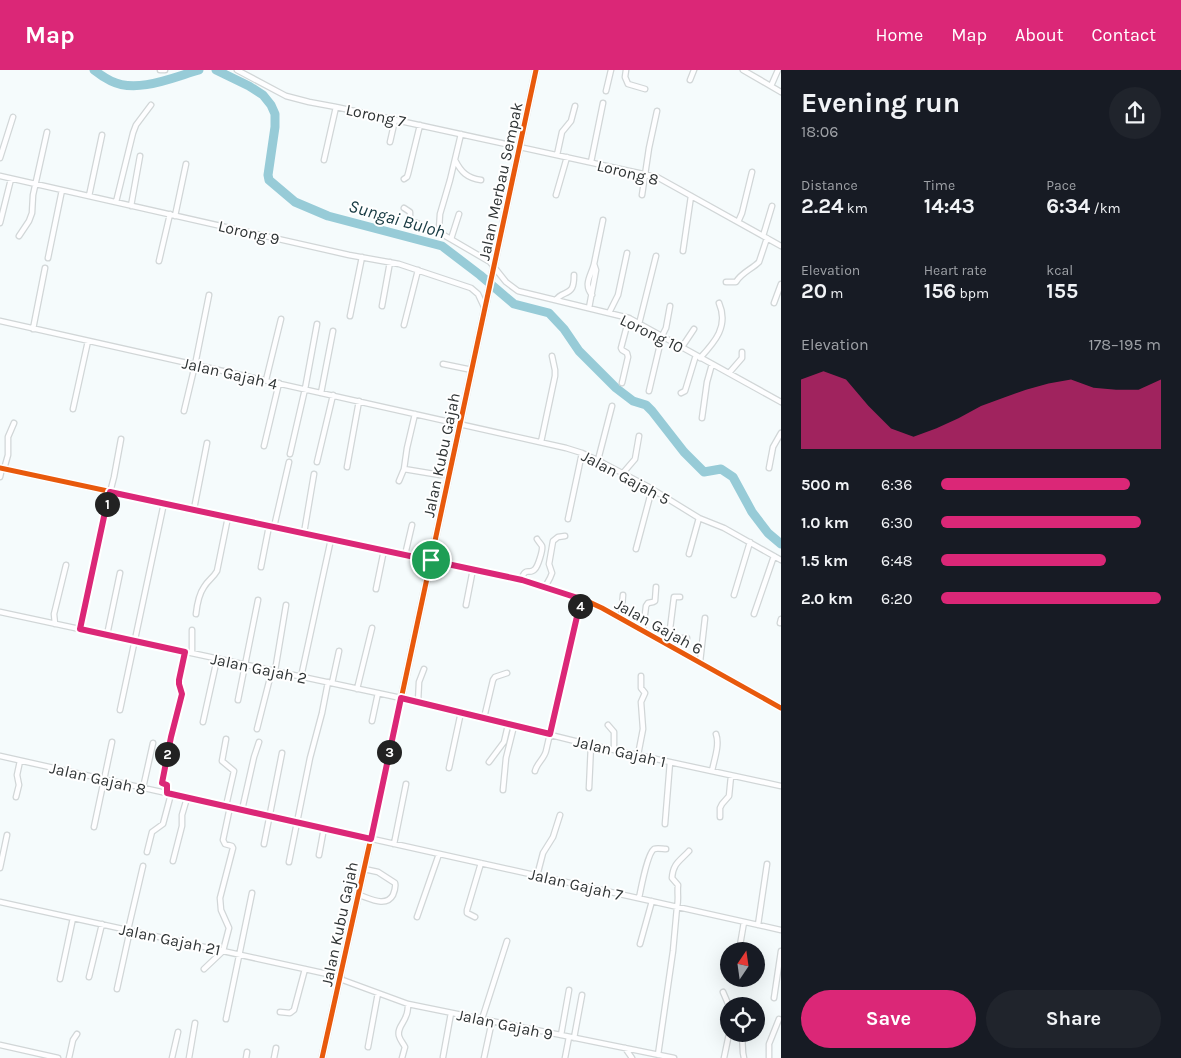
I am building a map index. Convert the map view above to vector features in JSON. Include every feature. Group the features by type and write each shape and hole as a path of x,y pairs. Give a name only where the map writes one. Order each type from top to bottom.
{"street":[{"path":"160,70 166,70"},
{"name":"Lorong 7","path":"237,70 286,96 520,147"},
{"name":"Jalan Merbau Sempak","path":"488,298 536,70"},
{"path":"606,91 611,70"},
{"path":"626,70 625,77 628,84 645,89"},
{"path":"690,80 694,70"},
{"path":"743,70 781,92"},
{"path":"771,86 778,70"},
{"path":"591,162 603,103"},
{"path":"116,202 132,133 151,105"},
{"path":"556,155 562,132 571,120 575,106"},
{"path":"324,160 336,107"},
{"path":"642,195 657,111"},
{"path":"0,158 13,117"},
{"path":"390,142 395,120"},
{"path":"404,179 408,174 420,125"},
{"path":"19,236 32,213 33,194 47,132"},
{"path":"442,234 439,229 440,214 460,134"},
{"path":"89,196 102,135"},
{"name":"Lorong 8","path":"520,147 661,179 781,246"},
{"path":"131,206 140,156"},
{"path":"556,195 567,157"},
{"path":"454,160 461,171 474,179 480,180"},
{"path":"160,261 186,164"},
{"path":"738,222 742,214 752,172"},
{"name":"Lorong 9","path":"0,176 399,264 475,291 481,298 485,309"},
{"path":"0,223 11,179"},
{"path":"48,258 62,190"},
{"path":"683,251 691,196"},
{"path":"726,282 736,282 738,277 759,262 772,206"},
{"name":"Lorong 10","path":"404,208 410,212 412,221 442,234 490,262 506,282 518,291 629,318 781,402"},
{"path":"451,239 459,214"},
{"path":"589,308 592,295 587,286 594,264 603,220"},
{"path":"609,313 618,295 627,253"},
{"path":"639,324 656,256"},
{"path":"350,316 362,257"},
{"path":"382,306 390,262"},
{"path":"33,329 45,268"},
{"path":"404,325 418,270"},
{"path":"556,300 559,295 571,289 574,275"},
{"path":"774,303 781,284"},
{"path":"184,411 209,295"},
{"name":"Jalan Kubu Gajah","path":"322,1058 488,298"},
{"path":"681,392 685,391 698,356 718,336 723,319 719,303"},
{"path":"648,391 662,336 666,328 670,306"},
{"path":"622,384 628,357 621,348 629,318"},
{"path":"266,380 281,319"},
{"name":"Jalan Gajah 4","path":"0,321 460,424"},
{"path":"290,454 317,324"},
{"path":"682,347 694,329"},
{"path":"320,392 333,331"},
{"path":"73,410 88,341"},
{"path":"729,374 742,358 742,352"},
{"path":"541,442 555,376 552,356"},
{"path":"443,364 472,370"},
{"path":"702,418 707,382 712,364"},
{"path":"264,446 279,384"},
{"path":"317,462 333,395"},
{"path":"347,467 359,401"},
{"path":"598,460 612,406"},
{"path":"400,480 415,414"},
{"path":"0,477 9,448 8,437 14,423"},
{"name":"Jalan Gajah 5","path":"460,424 582,453 652,489 699,518 724,528 781,560"},
{"path":"769,468 773,447 781,433"},
{"path":"623,473 635,459 639,436"},
{"path":"80,629 121,439"},
{"path":"194,509 207,443"},
{"path":"568,519 582,453"},
{"path":"261,567 289,462"},
{"name":"Jalan Gajah 6","path":"2,468 473,569 545,587 589,602 669,644 781,708"},
{"path":"404,468 440,475 450,473"},
{"path":"304,533 314,474"},
{"path":"636,549 652,489"},
{"path":"120,710 164,503"},
{"path":"196,614 204,587 217,571 228,517"},
{"path":"690,554 699,518"},
{"path":"405,555 412,525"},
{"path":"545,587 552,573 549,564 553,541 558,537 565,536"},
{"path":"301,677 331,539"},
{"path":"522,580 524,573 535,569 539,562 542,548 537,539"},
{"path":"734,595 750,542"},
{"path":"376,589 384,550"},
{"path":"754,614 774,556"},
{"path":"55,624 54,614 66,565"},
{"path":"466,605 473,569"},
{"path":"107,635 120,573"},
{"path":"643,631 646,606 648,603 655,601 656,586"},
{"path":"621,619 623,595"},
{"path":"669,644 674,597 680,597"},
{"path":"535,770 545,755 581,599"},
{"path":"238,700 258,600"},
{"path":"257,729 273,671 286,605"},
{"name":"Jalan Gajah 2","path":"0,612 401,698"},
{"path":"700,662 705,618"},
{"path":"357,689 372,628"},
{"path":"192,630 192,653"},
{"path":"669,644 680,638 687,638"},
{"path":"289,862 310,758 339,651"},
{"path":"161,792 171,737 182,694 179,680 185,652"},
{"path":"203,722 217,659"},
{"path":"418,702 419,682 424,669"},
{"path":"484,718 493,680 495,677 507,673"},
{"path":"638,755 643,729 641,702 645,693 641,688 641,676"},
{"path":"372,721 378,693"},
{"name":"Jalan Gajah 1","path":"401,698 591,745 781,786"},
{"path":"449,768 461,712"},
{"path":"489,762 504,742 511,725"},
{"path":"503,790 511,725"},
{"path":"608,725 614,732 614,750"},
{"path":"712,771 717,744 716,734"},
{"path":"204,969 223,951 228,925 220,904 233,848 223,842 234,772 233,769 222,761 226,739"},
{"path":"94,827 112,742"},
{"path":"144,788 153,742"},
{"path":"242,810 259,742"},
{"path":"588,788 591,745"},
{"path":"264,844 282,753"},
{"name":"Jalan Gajah 8","path":"0,756 371,839"},
{"path":"16,797 19,785 17,775 20,761"},
{"path":"666,824 670,762"},
{"path":"720,816 722,804 730,796 731,776"},
{"path":"147,852 152,832 163,824 169,794 167,785 162,783"},
{"path":"394,844 406,784"},
{"path":"173,861 182,826 182,815 186,798"},
{"path":"537,876 543,853 553,837 560,815"},
{"path":"319,855 324,828"},
{"path":"0,868 7,835"},
{"name":"Jalan Gajah 7","path":"371,839 781,930"},
{"path":"639,898 649,857 656,848 666,849"},
{"path":"658,1055 679,899 676,893 678,885 672,878 672,874 674,867 689,851"},
{"path":"417,917 439,854"},
{"path":"474,917 467,913 467,910 481,863"},
{"path":"758,925 767,864"},
{"path":"117,989 142,866"},
{"path":"358,895 378,902 385,902 391,898 396,886 395,882 381,874 364,869"},
{"path":"226,1019 252,893"},
{"path":"640,944 652,901"},
{"name":"Jalan Gajah 21","path":"0,902 340,978"},
{"path":"60,979 73,918"},
{"path":"741,942 744,922"},
{"path":"89,978 102,924"},
{"path":"482,1019 507,941"},
{"path":"774,998 781,951"},
{"path":"280,1012 290,1013 294,1010 305,969"},
{"name":"Jalan Gajah 9","path":"340,978 408,1004 674,1058"},
{"path":"561,1035 570,990"},
{"path":"723,992 725,997"},
{"path":"368,1047 378,993"},
{"path":"565,1058 582,995"},
{"path":"402,1058 405,1047 399,1038 398,1032 407,1016 408,1004"},
{"path":"443,1056 451,1013"},
{"path":"769,1058 769,1044 779,1020"},
{"path":"484,1058 492,1021"},
{"path":"189,1058 196,1023"},
{"path":"172,1058 178,1032"},
{"path":"69,1058 72,1040 78,1034"},
{"path":"724,1058 727,1042"},
{"path":"742,1042 744,1058"},
{"path":"0,1045 58,1058"},
{"path":"274,1058 276,1048"},
{"path":"625,1048 632,1058"}],"waterway":[{"name":"Sungai Buloh","path":"94,70 111,81 121,85 132,86 155,83 199,70"},
{"name":"Sungai Buloh","path":"216,70 249,86 263,95 271,105 275,114 275,127 268,175 269,180 295,202 328,216 442,246 514,304 549,313 564,329 579,351 616,388 633,401 646,405 652,411 684,452 704,472 721,469 733,477 752,512 768,533 781,544"}],"cycle path":[{"path":"322,1058 536,70"},
{"path":"0,468 473,569 522,580 555,590 602,608 781,708"}],"route":[{"path":"110,492 431,560 522,580 581,599 550,734 401,698 371,839 167,793 167,785 162,783 174,721 182,694 179,680 185,652 80,629 110,492"}]}
